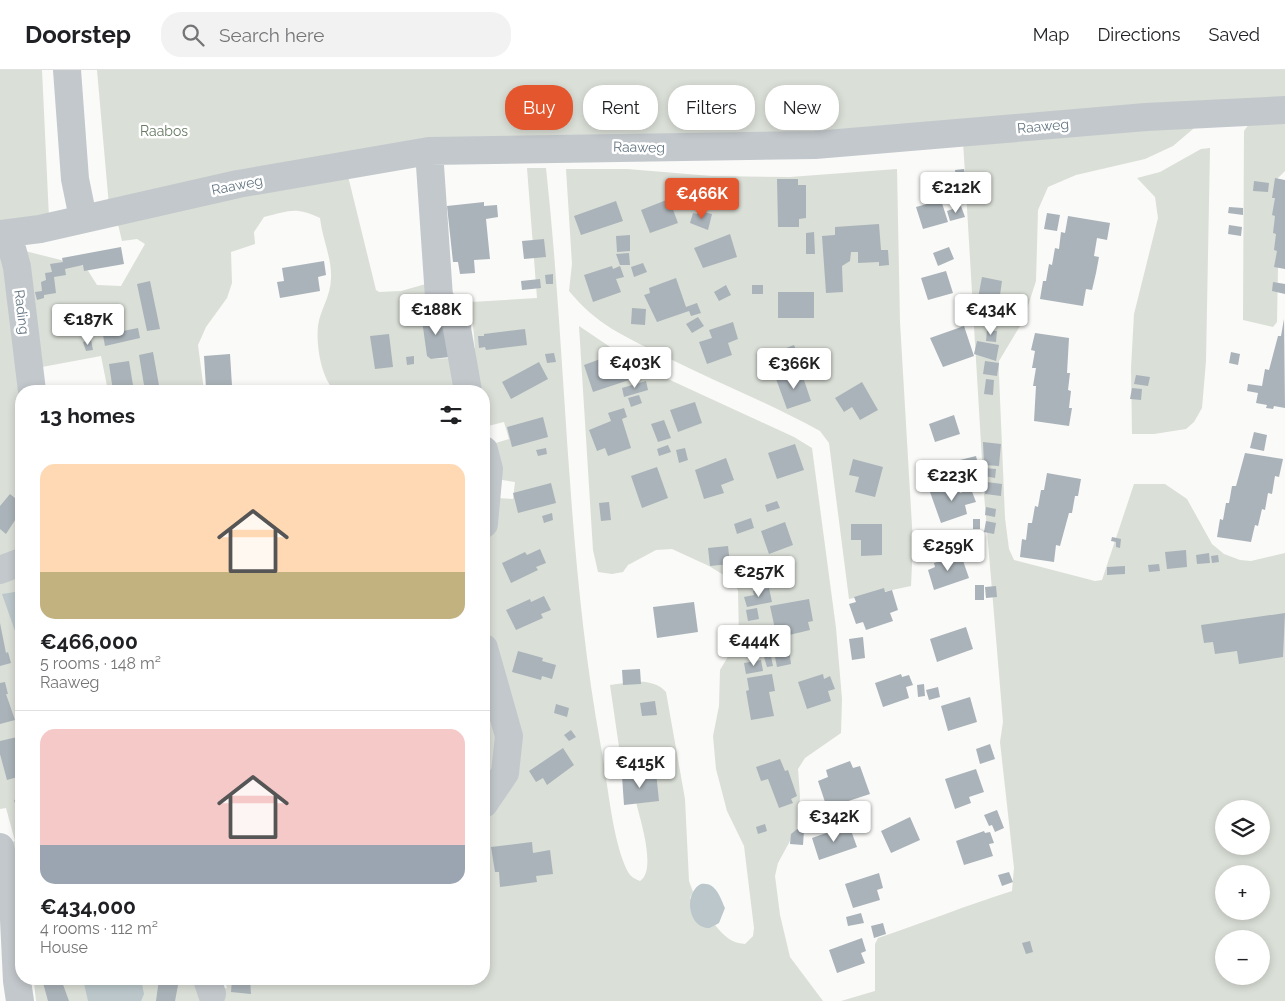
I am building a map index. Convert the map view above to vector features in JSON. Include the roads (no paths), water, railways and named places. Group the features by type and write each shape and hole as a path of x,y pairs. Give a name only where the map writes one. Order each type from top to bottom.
{"street":[{"path":"68,70 75,179 83,218"},
{"name":"Raaweg","path":"4,234 40,229 238,184 429,151 815,145 1146,117 1285,110"},
{"path":"429,151 438,297 456,324 467,385"},
{"name":"Rading","path":"4,234 17,267 31,385"},
{"path":"0,570 15,564"},
{"path":"490,669 509,736 505,773 490,795"},
{"path":"0,847 13,900 15,929"},
{"path":"19,985 20,1001"}],"park label":[{"name":"Raabos","path":"164,131"}]}
